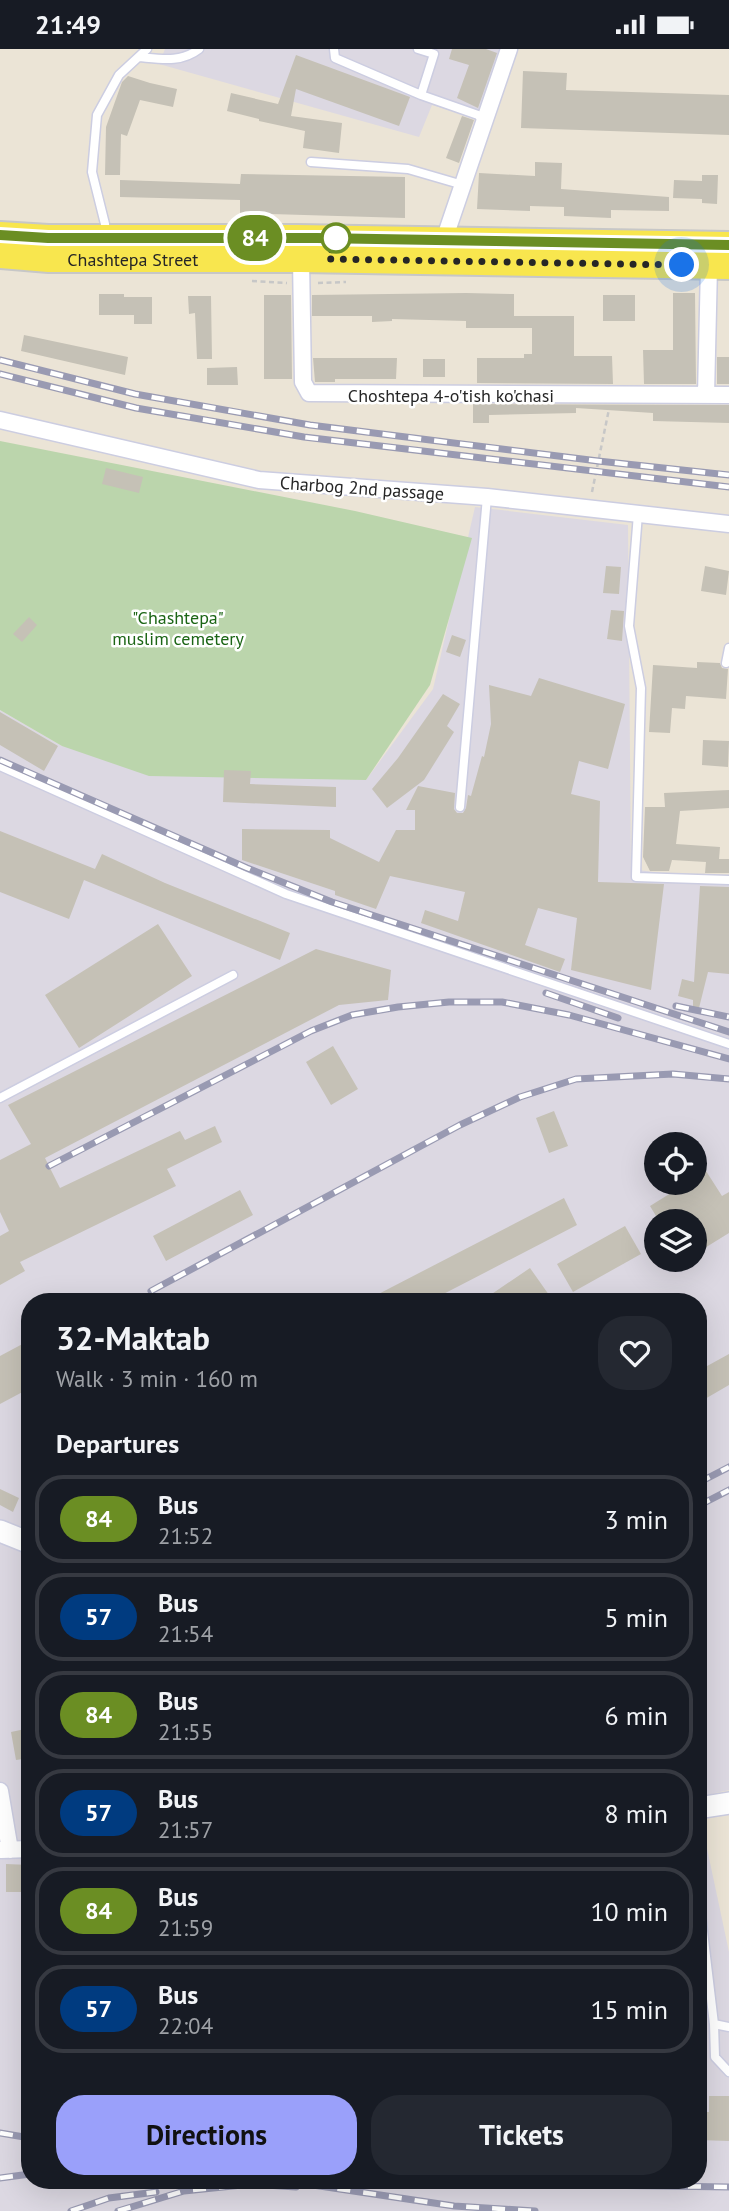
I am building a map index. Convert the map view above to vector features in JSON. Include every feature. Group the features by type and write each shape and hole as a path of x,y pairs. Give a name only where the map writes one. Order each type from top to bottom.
{"main road":[{"name":"Chashtepa Street","path":"0,235 48,238 729,245"},
{"name":"Chashtepa Street","path":"0,255 49,259 301,259 719,266"}],"street":[{"path":"444,240 509,49"},
{"name":"Choshtepa 4-o'tish ko'chasi","path":"301,259 303,382 309,393 729,395"},
{"path":"706,395 719,266"},
{"name":"Charbog 2nd passage","path":"0,420 259,480 487,497 729,524"},
{"path":"0,1531 21,1539"},
{"path":"0,1791 5,1850"},
{"path":"707,1807 729,1803"}],"lane":[{"path":"105,224 92,172 97,115 119,75 147,49"},
{"path":"139,57 168,60 190,56 199,49"},
{"path":"334,49 335,58 421,95 478,115 484,122"},
{"path":"418,49 435,51 421,95"},
{"path":"311,162 408,169 463,185"},
{"path":"460,807 487,497"},
{"path":"638,514 629,626 640,688 636,877 729,880"},
{"path":"726,663 729,648"},
{"path":"0,766 286,894 729,1044"},
{"path":"0,1098 233,975"},
{"path":"707,1965 715,2057 729,2072"},
{"path":"714,2024 729,2027"}],"path":[{"path":"589,509 612,395"}],"shaded area":[{"path":"165,49 504,49 478,119 432,105 419,137 159,64"},
{"path":"475,507 628,525 631,869 729,882 729,1790 707,1795 707,1293 21,1293 21,2189 707,2189 707,1848 729,1952 729,2211 0,2211 0,710 62,746 366,780 433,689"}],"green space":[{"name":"\"Chashtepa\" muslim cemetery","path":"0,441 355,511 472,538 430,685 366,780 149,776 62,746 0,710"}],"building":[{"path":"452,49 486,49 497,53 478,108 457,98 469,65 449,59"},
{"path":"296,55 410,97 399,126 296,89 291,116 342,123 339,153 303,148 305,131 227,111 231,93 278,104"},
{"path":"523,71 567,73 566,90 729,95 729,135 521,128"},
{"path":"128,76 177,89 173,107 140,100 127,136 121,134 120,175 105,175 106,127 122,82"},
{"path":"462,116 474,120 459,163 446,158"},
{"path":"535,162 562,163 561,189 669,197 669,211 611,210 611,218 564,216 564,207 530,206 530,211 477,209 479,173 535,176"},
{"path":"241,174 405,177 405,218 240,213 240,200 120,197 120,180 240,184"},
{"path":"702,175 718,175 717,204 702,203 702,199 673,198 674,180 702,181"},
{"path":"673,293 695,293 696,384 644,384 643,350 673,350"},
{"path":"99,294 152,297 152,324 134,324 134,315 99,315"},
{"path":"514,294 514,316 574,316 574,356 612,356 613,384 477,383 477,358 524,358 524,354 532,354 532,328 466,328 466,321 392,319 372,322 372,316 312,316 312,295"},
{"path":"264,295 291,295 292,379 264,379"},
{"path":"603,295 635,295 635,321 603,321"},
{"path":"188,296 211,296 212,359 197,359 195,313 189,314"},
{"path":"24,335 128,357 125,375 21,351"},
{"path":"717,357 729,357 729,384 717,384"},
{"path":"313,358 397,358 396,379 335,379 335,382 315,382"},
{"path":"423,359 445,359 445,377 423,377"},
{"path":"237,367 238,385 207,385 207,368"},
{"path":"473,404 729,405 729,423 653,421 653,413 576,408 576,413 489,415 489,423 473,423"},
{"path":"106,468 143,477 139,493 102,484"},
{"path":"606,566 621,567 619,594 603,593"},
{"path":"705,566 729,571 726,595 701,591"},
{"path":"611,610 624,611 622,641 607,639"},
{"path":"29,617 37,625 22,642 13,634"},
{"path":"452,635 466,640 460,657 446,652"},
{"path":"697,662 720,663 722,668 728,669 726,699 686,696 685,709 672,708 670,733 649,732 653,665 697,668"},
{"path":"539,678 625,704 608,769 579,761 571,794 600,801 598,882 664,884 651,990 571,970 577,918 538,908 525,945 565,959 560,972 421,923 425,910 458,921 465,892 390,876 376,909 335,895 335,891 242,860 242,829 330,830 330,838 379,862 396,830 415,830 415,810 406,810 418,786 455,793 454,809 457,813 463,813 468,795 471,796 482,756 484,757 491,724 489,685 531,696"},
{"path":"443,694 460,704 447,726 454,732 424,780 387,808 372,789 398,758"},
{"path":"0,712 58,746 44,771 0,745"},
{"path":"703,740 729,741 728,767 702,765"},
{"path":"224,770 251,771 250,784 336,787 336,807 223,802"},
{"path":"729,790 729,808 680,811 676,844 720,847 719,859 729,859 729,873 705,873 706,862 672,860 669,871 650,871 643,857 645,807 665,807 664,793"},
{"path":"0,831 95,869 102,854 165,883 290,933 280,960 84,880 69,919 0,892"},
{"path":"700,886 729,887 729,974 708,972 699,1008 693,1008 693,1000 678,996 682,979 694,982"},
{"path":"158,924 192,976 79,1048 45,995"},
{"path":"316,949 391,970 388,1000 339,1005 45,1158 60,1188 180,1131 185,1140 215,1126 222,1142 167,1169 176,1186 20,1262 25,1271 0,1285 0,1236 9,1231 0,1212 0,1160 31,1144 8,1105"},
{"path":"333,1046 358,1089 331,1105 306,1062"},
{"path":"554,1111 568,1146 549,1153 536,1118"},
{"path":"707,1173 722,1196 729,1192 729,1233 707,1247 707,1209 652,1209 650,1206 668,1195 707,1195"},
{"path":"240,1190 253,1215 166,1261 153,1236"},
{"path":"564,1198 577,1225 445,1293 380,1293"},
{"path":"625,1226 641,1254 573,1292 557,1264"},
{"path":"530,1268 548,1293 493,1293"},
{"path":"21,1345 21,1393 0,1404 0,1356"},
{"path":"729,1354 729,1385 707,1398 707,1366"},
{"path":"0,1489 19,1498 13,1512 0,1505"},
{"path":"21,1730 21,1759 16,1760 11,1732"},
{"path":"6,1864 21,1865 21,1892 6,1892"},
{"path":"709,2096 729,2096 729,2141 707,2140"}],"railway":[{"path":"0,360 135,394 310,425 729,475"},
{"path":"0,374 136,408 304,437 729,487"},
{"path":"0,760 247,868 332,902 729,1032"},
{"path":"546,993 618,1018"},
{"path":"49,1166 311,1031 352,1015 398,1007 449,1002 502,1002 569,1015 729,1059"},
{"path":"676,1006 729,1017"},
{"path":"151,1291 460,1125 520,1097 576,1079 673,1074 729,1079"},
{"path":"707,1478 729,1467"},
{"path":"707,1501 729,1490"},
{"path":"0,2133 21,2136"},
{"path":"0,2178 21,2175"},
{"path":"707,2187 729,2187"},
{"path":"118,2211 184,2191 203,2189"},
{"path":"340,2189 454,2206 535,2211"},
{"path":"71,2211 109,2198 156,2192"}],"bus line":[{"name":"84","path":"0,235 48,238 317,238 729,245"}],"route":[{"path":"336,238 328,259 682,265"}]}
